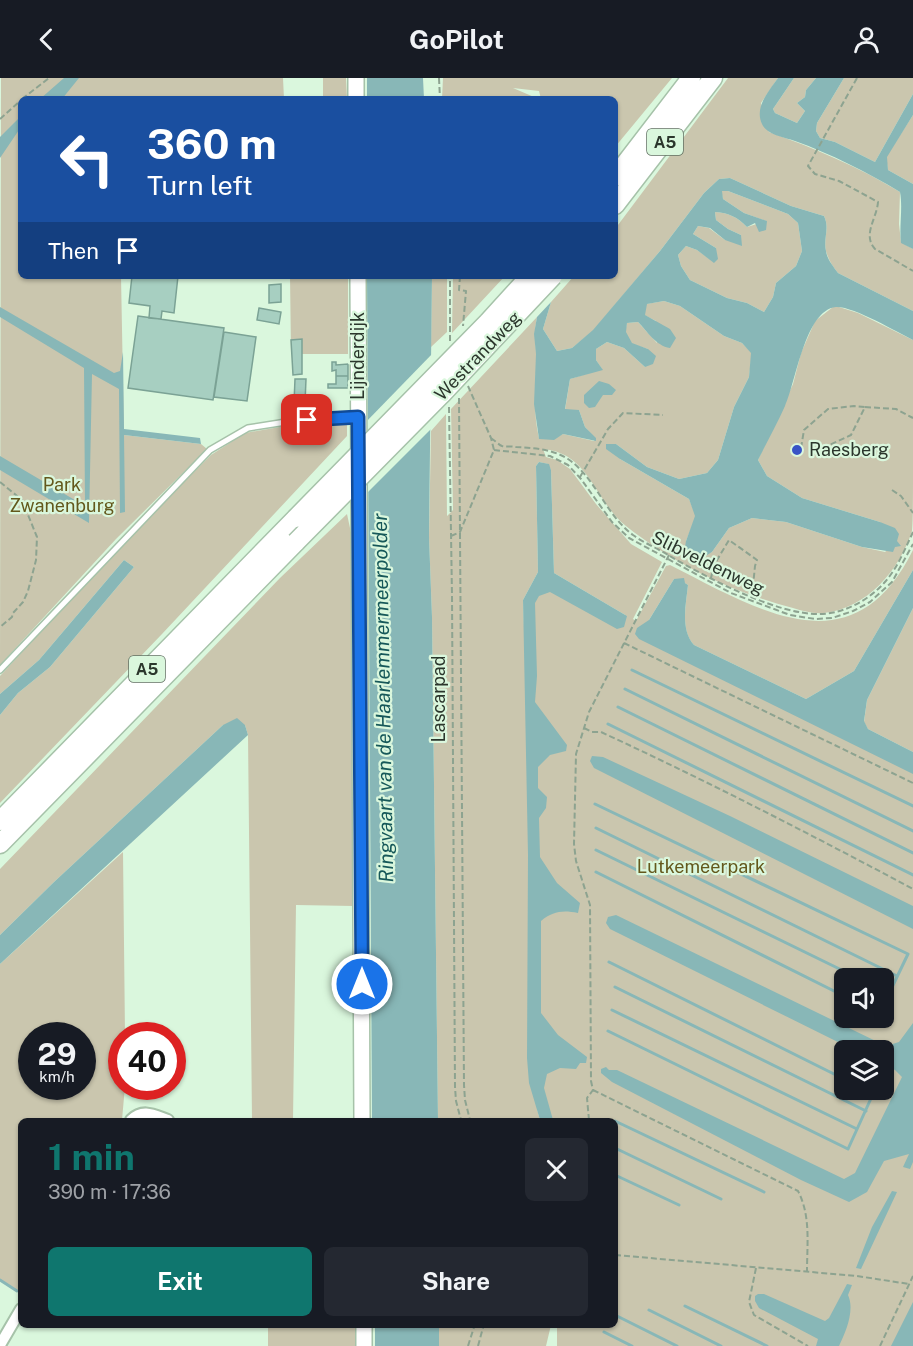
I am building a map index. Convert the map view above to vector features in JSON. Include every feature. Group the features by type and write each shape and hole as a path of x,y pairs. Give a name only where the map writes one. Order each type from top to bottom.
{"highway":[{"name":"A5","path":"618,173 691,78"},
{"name":"A5","path":"618,201 713,78"},
{"name":"Westrandweg","path":"0,821 402,411 527,279"},
{"name":"Westrandweg","path":"0,844 402,435 550,279"}],"street":[{"path":"356,78 356,96"},
{"name":"Lijnderdijk","path":"358,279 362,1118"},
{"path":"133,1118 137,1114 149,1113 163,1118"},
{"path":"0,1345 18,1314"},
{"path":"364,1328 364,1346"}],"lane":[{"path":"0,670 210,450 248,428 285,422 358,417"}],"path":[{"path":"27,96 49,78"},
{"path":"440,78 440,96"},
{"path":"857,78 808,166 815,174 840,182 878,202 877,214 870,226 871,244 875,249 913,272"},
{"path":"0,119 18,103"},
{"path":"449,347 450,279"},
{"path":"459,279 459,290 466,291 462,334"},
{"path":"451,536 460,532 495,450 467,383"},
{"path":"459,390 465,1100 470,1118"},
{"path":"801,448 804,430 828,409 854,406 896,410 913,418"},
{"path":"824,447 851,435 865,407"},
{"name":"Lascarpad","path":"449,408 455,1087 460,1118"},
{"path":"580,477 608,429 623,413 663,415"},
{"path":"491,438 502,446 540,448 558,453 583,472 613,516 633,535 711,578 752,597 806,614 822,614 847,608 860,602 885,583 913,532"},
{"name":"Slibveldenweg","path":"495,450 550,456 568,465 580,477 612,522 629,538 666,560 731,593 790,615 815,619 839,616 870,602 892,582 913,544"},
{"path":"0,482 22,500 37,537 36,560 28,591 12,617 0,627"},
{"path":"892,490 901,496 913,513"},
{"path":"711,578 714,565 729,540 757,560 754,566 752,597"},
{"path":"589,1118 587,1098 593,1090 591,1081 590,905 576,861 574,844 574,763 589,712 669,555"},
{"path":"623,643 913,783"},
{"path":"584,728 592,732 601,732 670,764 805,831 913,889"},
{"path":"593,1090 798,1191 805,1204 808,1217 807,1272"},
{"path":"618,1255 807,1272 909,1284"},
{"path":"756,1268 749,1302 754,1315 808,1346"},
{"path":"880,1346 913,1276"},
{"path":"468,1346 474,1328"},
{"path":"478,1346 483,1328"}],"green space":[{"name":"Park Zwanenburg","path":"1,78 283,78 284,96 18,96 18,279 121,279 124,435 201,444 207,449 116,539 0,665"},
{"path":"323,78 346,78 347,96 323,96"},
{"path":"443,78 672,78 618,143 618,96 540,96 539,91 513,88 532,96 442,96"},
{"path":"728,78 778,78 761,103 769,132 869,174 900,192 901,242 913,249 913,311 838,273 826,251 824,216 791,206 730,178 719,179 704,193 660,251 593,331 572,348 557,351 543,329 551,302 571,279 618,279 618,225"},
{"path":"794,78 816,78 806,90 805,97 797,103 805,111 797,123 775,113 773,109"},
{"path":"844,78 913,78 913,94 875,162 835,142 820,138 816,131 817,123"},
{"path":"913,115 913,184 888,170 886,157"},
{"path":"721,191 728,191 788,214 798,223 802,251 796,266 776,283 773,297 764,312 747,303 727,298 690,280 681,266 678,255 686,246 697,250 714,262 716,248 693,234 698,226 709,228 725,240 741,235 716,220 715,212 732,216 747,227 766,221 744,213 723,199"},
{"path":"290,279 348,279 348,354 294,354 291,351"},
{"path":"432,279 447,279 447,332 431,347"},
{"path":"453,279 502,279 452,333"},
{"name":"Lutkemeerpark","path":"664,301 680,306 724,336 742,343 752,353 749,377 734,407 718,460 707,473 679,479 647,467 616,444 620,459 689,499 696,516 686,541 689,556 695,558 712,552 729,528 752,518 786,522 862,547 885,552 897,541 880,522 802,498 767,476 758,460 793,384 801,353 815,321 833,307 858,313 913,340 912,531 899,560 890,573 867,595 840,610 812,613 771,602 705,576 684,565 645,540 615,516 590,480 571,459 559,452 543,449 546,457 557,460 570,469 596,504 631,544 662,562 633,619 636,621 666,566 670,565 737,599 770,612 802,620 833,620 862,610 889,587 913,550 913,570 854,671 806,699 694,645 685,624 688,585 679,579 674,579 649,620 913,769 913,1319 900,1346 557,1346 557,1328 618,1328 618,1118 543,1118 537,1109 539,1118 438,1118 429,537 431,431 446,414 447,516 453,510 451,409 537,317 535,407 539,438 557,437 563,434 594,441 595,438 585,427 579,410 565,410 570,379 602,369 596,360 596,349 607,342 624,348 645,367 648,349 632,344 625,332 627,323 638,322 657,343 656,321 644,315 646,304","holes":["539,462 548,464 551,470 554,573 627,616 540,586 524,626 523,600 538,572 536,466"]},
{"path":"347,422 347,436 0,803 0,715 18,693 50,667 134,567 124,560 39,660 0,694 0,676 120,546 211,455 245,433 291,425"},
{"path":"347,514 353,542 354,906 296,905 293,1118 252,1118 248,735 245,725 223,725 0,935 0,869 280,578"},
{"path":"913,608 913,752 868,729 864,722 867,700"},
{"path":"123,852 125,1022 108,1022 108,1100 124,1100 122,1118 18,1118 18,1291 0,1280 0,964"},
{"path":"268,1328 356,1328 356,1346 268,1346"},
{"path":"439,1328 550,1328 546,1346 439,1346"}],"water":[{"path":"64,78 79,78 64,96 43,96"},
{"path":"367,78 423,78 424,96 367,96"},
{"path":"778,78 794,78 773,109 775,113 797,123 805,111 797,103 805,97 806,90 816,78 844,78 817,123 816,131 820,138 835,142 875,162 913,94 913,115 887,157 888,170 913,184 913,249 901,243 900,192 835,158 764,128 760,118 761,105"},
{"path":"18,119 18,131 0,158 0,137"},
{"path":"730,178 791,206 824,216 825,247 830,262 838,273 913,311 913,340 875,320 844,308 836,307 825,311 816,320 809,333 785,406 758,460 767,476 802,498 895,528 899,534 897,541 901,546 895,547 893,552 862,547 786,522 752,518 729,528 712,552 702,558 695,558 691,561 684,553 695,516 689,499 606,449 606,444 616,444 647,467 679,479 707,473 718,460 734,407 749,377 751,353 742,343 724,336 680,306 664,301 647,304 645,315 670,329 676,338 670,348 656,341 638,322 627,323 626,332 632,343 648,349 656,356 653,364 645,367 624,348 607,342 596,349 596,360 603,370 570,379 565,409 579,410 585,427 596,438 596,441 563,434 554,440 539,439 534,404 536,354 534,334 537,317 551,302 543,329 557,351 572,348 593,330 660,251 704,193 719,179","holes":["722,191 728,191 788,214 798,223 802,251 796,266 776,283 773,297 764,312 747,303 727,298 690,280 681,266 678,255 686,246 697,250 714,263 718,259 716,248 693,234 698,226 710,228 725,240 742,246 741,235 716,220 715,212 732,216 747,227 755,223 759,232 766,230 767,221 744,213 723,199"]},
{"name":"Ringvaart van de Haarlemmermeerpolder","path":"367,279 432,279 429,537 438,1118 372,1118"},
{"path":"0,307 114,373 120,371 123,352 124,429 200,438 201,444 124,435 125,512 120,513 119,389 92,374 89,523 0,470 0,456 85,506 84,368 0,317"},
{"path":"599,381 609,384 616,390 612,395 603,395 595,407 589,408 584,403 584,395"},
{"path":"539,462 549,464 551,470 554,573 627,616 624,627 617,629 550,592 539,596 535,603 537,676 535,702 567,745 566,751 550,755 538,767 538,788 547,797 546,808 539,818 540,857 557,883 580,903 578,913 558,912 541,921 541,1013 558,1035 587,1057 586,1063 580,1063 576,1069 560,1068 547,1074 544,1088 552,1118 539,1118 529,1083 527,1058 528,855 523,600 538,572 536,466"},
{"path":"124,560 134,567 50,667 18,693 0,715 0,694 39,660"},
{"path":"913,570 913,608 867,700 864,721 868,729 913,752 913,774 639,639 635,634 637,628 649,620 674,579 684,578 688,585 685,624 694,645 806,699 854,671"},
{"path":"237,718 245,725 248,735 0,964 0,935 223,725"},
{"path":"592,756 603,757 730,816 913,906 913,929 594,768 590,761"},
{"path":"616,915 834,1021 834,1028 849,1028 874,1040 834,1040 610,929 606,923 608,917"},
{"path":"913,1023 913,1162 910,1169 903,1167 909,1154 884,1161 867,1192 849,1202 801,1180 612,1082 601,1073 601,1069 606,1067 609,1070 617,1070 844,1179 855,1173 891,1100 894,1100 894,1093 902,1077 895,1070 894,1044 899,1042"},
{"path":"892,1191 897,1192 861,1269 856,1268 872,1227"},
{"path":"847,1284 852,1285 848,1295 851,1307 847,1328 839,1346 816,1346 818,1339 759,1308 755,1301 755,1296 764,1294 825,1321 829,1318"},
{"path":"913,1302 913,1346 891,1346"},
{"path":"375,1328 439,1328 439,1346 375,1346"}],"pier":[{"path":"434,352 434,426 364,496 364,424"}],"building":[{"path":"132,279 178,279 174,313 162,311 161,319 149,318 150,306 129,303"},
{"path":"281,284 281,302 269,303 269,285"},
{"path":"259,308 281,312 279,324 257,320"},
{"path":"138,316 224,328 213,400 128,388"},
{"path":"224,332 256,337 247,401 214,397"},
{"path":"302,339 302,374 293,375 291,340"},
{"path":"332,362 336,362 336,365 348,364 348,376 336,376 336,370 332,371"},
{"path":"336,376 348,376 348,388 328,388 328,384 336,384"},
{"path":"295,379 306,379 305,403 294,403"}],"waterway":[{"path":"632,670 913,806"},
{"path":"625,689 913,831"},
{"path":"618,707 913,853"},
{"path":"608,724 913,875"},
{"path":"595,804 908,954 894,983"},
{"path":"596,828 897,976"},
{"path":"596,850 838,968"},
{"path":"596,872 834,991"},
{"path":"609,962 834,1074"},
{"path":"615,987 866,1111"},
{"path":"612,1010 857,1129"},
{"path":"608,1031 848,1149 870,1100"},
{"path":"618,1122 764,1192"},
{"path":"618,1149 721,1199"},
{"path":"618,1176 679,1205"},
{"path":"0,1280 17,1291"},
{"path":"685,1306 767,1346"},
{"path":"649,1310 721,1346"},
{"path":"618,1316 677,1346"},
{"path":"604,1332 632,1346"}],"place":[{"name":"Raesberg","path":"797,450"}],"route":[{"path":"307,420 358,417 362,984"}]}
